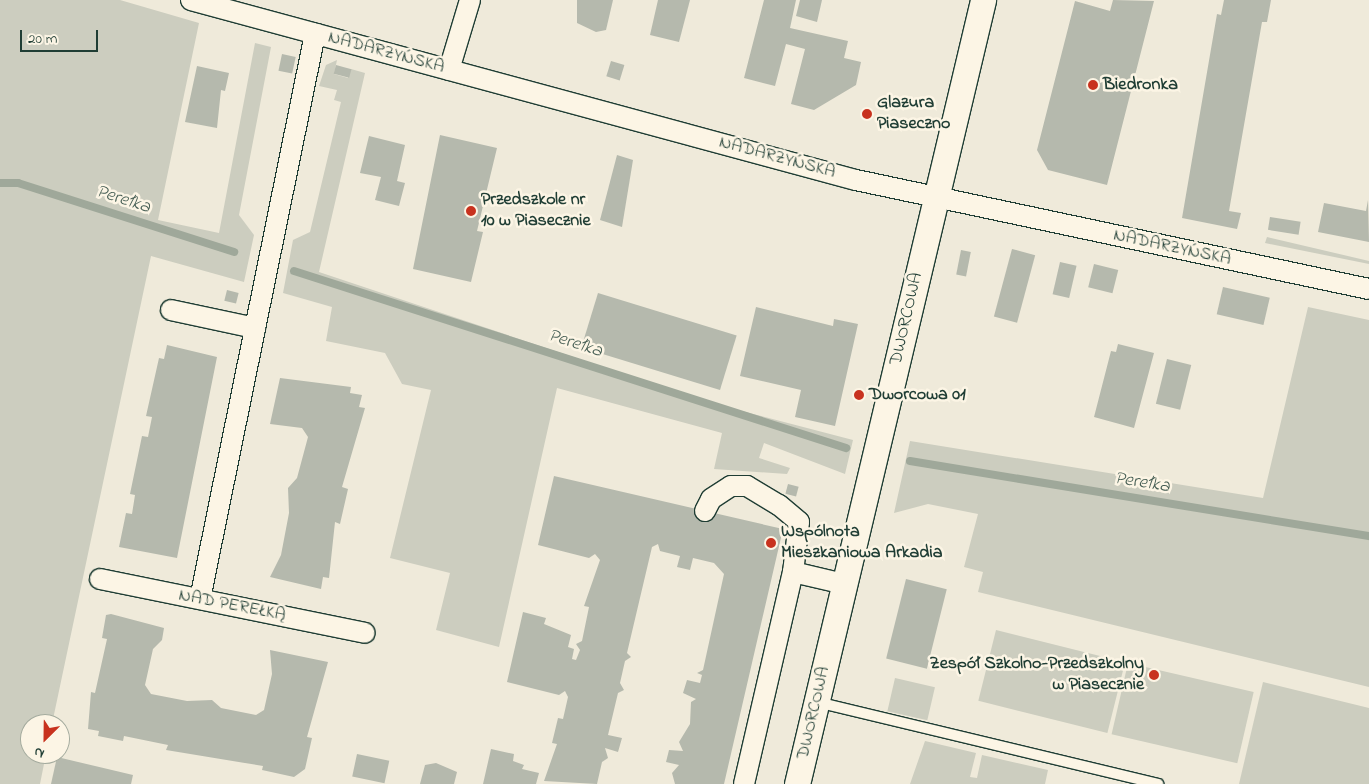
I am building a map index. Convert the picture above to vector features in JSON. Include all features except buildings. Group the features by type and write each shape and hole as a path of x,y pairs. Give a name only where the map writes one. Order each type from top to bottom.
{"street":[{"name":"NADARZYŃSKA","path":"191,0 449,70 935,197 1369,289"},
{"path":"449,70 470,0"},
{"name":"DWORCOWA","path":"798,784 983,0"},
{"path":"200,599 315,34"},
{"path":"171,310 255,328"},
{"path":"705,511 711,499 731,486 747,486 773,500 799,522 801,534 744,784"},
{"path":"793,572 844,584"},
{"name":"NAD PEREŁKĄ","path":"100,580 365,633"}],"lane":[{"path":"817,702 1158,784"}],"shaded area":[{"path":"0,0 120,0 199,23 158,220 219,233 255,43 271,47 239,215 254,235 244,282 151,256 54,714 20,714 20,764 44,764 40,784 0,784"},
{"path":"337,60 334,74 348,78 351,69 365,73 319,272 711,403 853,440 845,474 764,443 759,458 790,468 787,474 714,469 722,433 557,388 499,647 436,630 450,573 390,558 431,390 402,384 385,353 326,341 332,307 283,293 293,240 310,232 341,102 334,100 337,90 319,86 326,65"},
{"path":"1267,237 1369,261 1369,264 1265,243"},
{"path":"1308,307 1369,320 1369,687 978,592 983,572 964,567 978,514 928,504 894,513 910,441 1263,498"},
{"path":"996,630 1125,662 1107,733 978,701"},
{"path":"1128,663 1254,692 1237,763 1112,734"},
{"path":"895,678 935,687 927,720 887,711"},
{"path":"1263,682 1369,708 1369,784 1239,784"},
{"path":"925,741 976,753 970,777 977,778 982,755 1048,770 1045,784 910,784"}],"waterway":[{"name":"Perełka","path":"0,183 18,183 234,252"},
{"name":"Perełka","path":"294,271 846,448"},
{"name":"Perełka","path":"910,461 1369,536"}],"place":[{"name":"Biedronka","path":"1093,85"},
{"name":"Glazura Piaseczno","path":"867,114"},
{"name":"Przedszkole nr 10 w Piasecznie","path":"471,211"},
{"name":"Dworcowa 01","path":"859,395"},
{"name":"Wspólnota Mieszkaniowa Arkadia","path":"771,543"},
{"name":"Zespół Szkolno-Przedszkolny w Piasecznie","path":"1154,675"}]}
